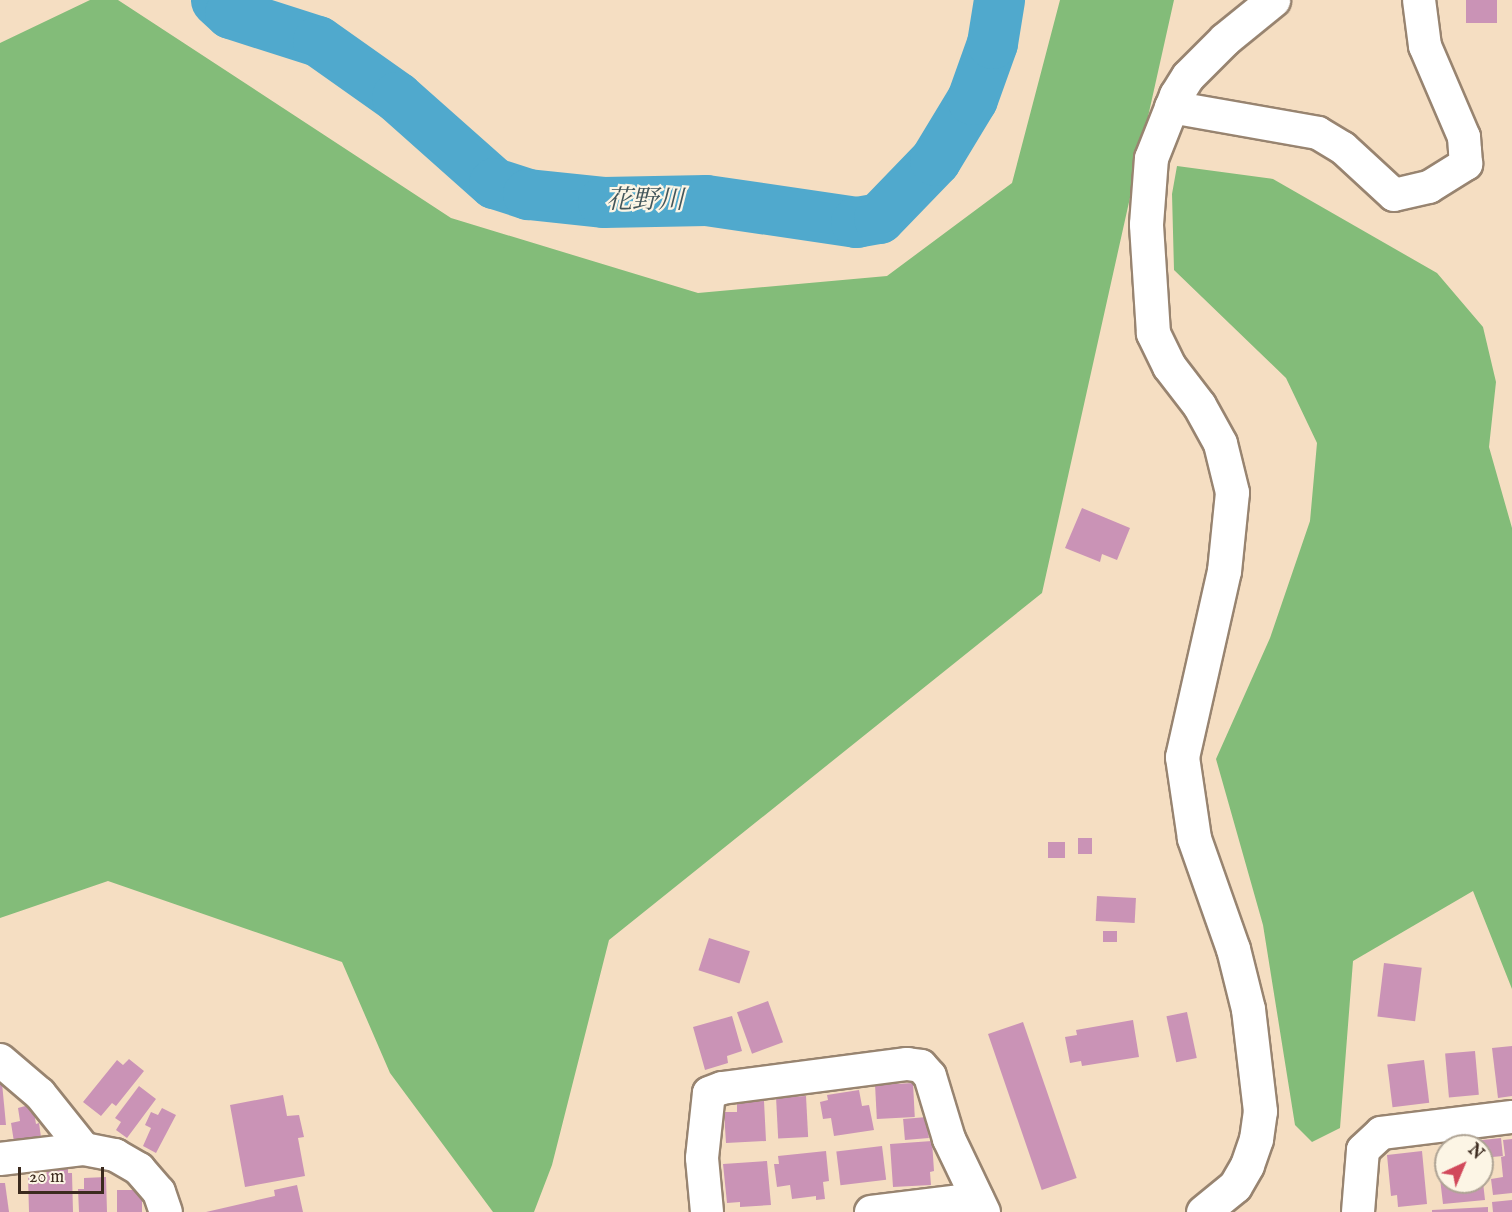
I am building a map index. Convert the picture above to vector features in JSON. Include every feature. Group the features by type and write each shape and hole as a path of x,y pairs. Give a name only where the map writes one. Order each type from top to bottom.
{"street":[{"path":"1203,1212 1235,1186 1247,1165 1256,1139 1260,1111 1248,1009 1233,949 1194,838 1185,795 1182,757 1224,571 1232,492 1220,443 1199,405 1169,366 1153,333 1149,299 1148,202 1151,158 1171,107 1188,76 1225,39 1273,0"},
{"path":"1171,107 1318,133 1343,148 1394,195 1429,187 1466,164 1466,151 1464,137 1425,46 1419,0"},
{"path":"0,1060 40,1094 84,1149"},
{"path":"707,1212 702,1158 709,1093 722,1088 907,1064 921,1066 930,1076 949,1139 980,1205 871,1212"},
{"path":"1358,1212 1363,1150 1381,1133 1512,1117"},
{"path":"0,1159 84,1149 115,1155 139,1169 159,1192 166,1212"}],"green space":[{"path":"90,0 118,0 451,218 698,293 887,276 1012,183 1060,0 1174,0 1042,593 609,940 552,1165 534,1212 493,1212 390,1073 342,962 108,881 0,918 0,43"},
{"path":"1177,166 1273,179 1437,273 1483,327 1496,382 1489,447 1512,528 1512,989 1473,891 1353,961 1340,1128 1312,1142 1295,1125 1263,925 1216,759 1270,638 1310,521 1317,443 1286,378 1174,270 1172,194"}],"building":[{"path":"1466,0 1497,0 1497,23 1466,23"},
{"path":"1082,508 1130,528 1117,560 1102,554 1100,562 1065,548"},
{"path":"1078,838 1092,838 1092,854 1078,854"},
{"path":"1048,842 1065,842 1065,858 1048,858"},
{"path":"1097,896 1136,898 1135,923 1096,921"},
{"path":"1103,931 1117,931 1117,942 1103,942"},
{"path":"709,938 750,951 739,984 698,970"},
{"path":"1384,963 1422,968 1415,1021 1377,1017"},
{"path":"768,1001 783,1042 752,1054 737,1012"},
{"path":"1187,1012 1197,1058 1176,1062 1166,1016"},
{"path":"732,1016 742,1051 727,1056 728,1063 705,1070 693,1027"},
{"path":"1133,1020 1139,1057 1082,1066 1081,1061 1070,1063 1065,1037 1077,1035 1076,1030"},
{"path":"1023,1022 1077,1178 1042,1190 988,1034"},
{"path":"1512,1046 1512,1096 1498,1098 1492,1048"},
{"path":"1475,1051 1479,1095 1449,1097 1445,1054"},
{"path":"129,1059 144,1071 116,1106 112,1103 101,1116 83,1102 117,1060 123,1065"},
{"path":"1424,1060 1429,1103 1393,1107 1387,1065"},
{"path":"2,1083 6,1125 0,1125 0,1084"},
{"path":"913,1083 915,1117 877,1119 875,1085"},
{"path":"139,1086 156,1099 127,1138 116,1130 121,1122 115,1118"},
{"path":"859,1090 862,1106 869,1105 874,1130 834,1136 831,1118 823,1119 820,1102 828,1100 827,1095"},
{"path":"283,1095 287,1116 299,1115 304,1137 298,1138 305,1176 245,1187 230,1105"},
{"path":"806,1096 808,1137 778,1139 776,1098"},
{"path":"764,1101 766,1141 726,1143 724,1112 737,1112 737,1102"},
{"path":"29,1105 31,1113 34,1112 36,1124 39,1123 41,1137 14,1142 11,1123 20,1121 18,1108"},
{"path":"162,1108 176,1115 156,1153 143,1146 151,1128 145,1125 151,1112 158,1115"},
{"path":"927,1117 929,1138 905,1140 903,1119"},
{"path":"1501,1138 1503,1156 1494,1157 1494,1139"},
{"path":"1512,1139 1512,1193 1493,1195 1494,1178 1503,1177 1501,1157 1505,1156 1503,1140"},
{"path":"932,1141 934,1171 930,1172 931,1185 893,1187 890,1144"},
{"path":"882,1146 886,1180 840,1185 836,1152"},
{"path":"826,1151 829,1181 823,1182 825,1199 816,1200 816,1196 792,1199 790,1185 777,1187 774,1164 779,1164 778,1156"},
{"path":"1422,1151 1427,1204 1398,1207 1397,1195 1391,1196 1387,1155"},
{"path":"767,1161 771,1205 740,1207 740,1202 727,1203 723,1164"},
{"path":"68,1169 68,1173 72,1173 73,1212 29,1212 28,1177 47,1176 46,1170"},
{"path":"106,1177 107,1212 79,1212 78,1189 84,1189 84,1178"},
{"path":"0,1183 5,1183 9,1212 0,1212"},
{"path":"297,1185 303,1212 206,1212 275,1196 274,1190"},
{"path":"117,1190 142,1190 142,1212 117,1212"},
{"path":"1442,1194 1484,1194 1485,1200 1443,1204"},
{"path":"1512,1200 1512,1212 1493,1212 1492,1202"},
{"path":"1488,1207 1488,1212 1432,1212 1432,1210"}],"waterway":[{"name":"花野川","path":"216,0 230,13 318,41 397,97 494,183 528,194 603,202 706,200 856,222 879,218 935,160 972,99 992,43 999,0"}]}
